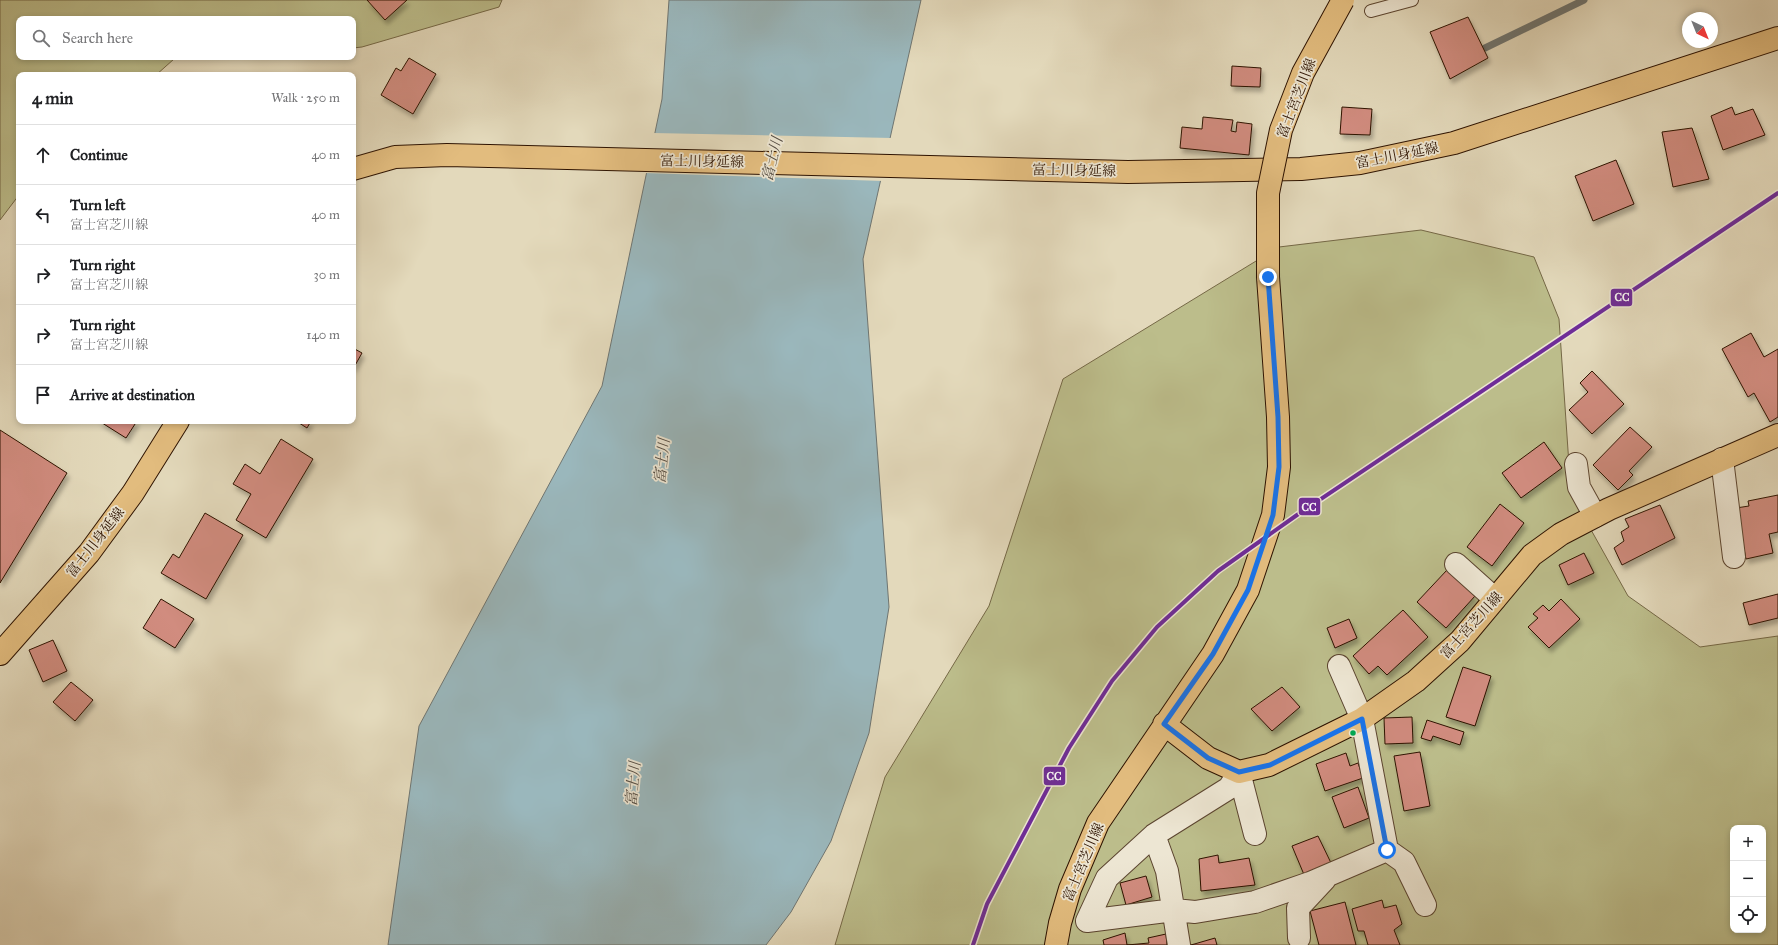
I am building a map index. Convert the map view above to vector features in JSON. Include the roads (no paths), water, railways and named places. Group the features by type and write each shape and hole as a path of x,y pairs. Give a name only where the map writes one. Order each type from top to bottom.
{"main road":[{"name":"富士宮芝川線","path":"1056,945 1060,923 1070,889 1098,824 1164,724 1213,654 1248,590 1273,515 1279,467 1278,417 1268,277 1268,193 1281,130 1302,73 1343,0"},
{"name":"富士川身延線","path":"356,168 395,157 447,155 1128,172 1301,170 1360,163 1454,143 1778,38"},
{"name":"富士川身延線","path":"0,654 88,553 133,493 176,424"},
{"name":"富士宮芝川線","path":"1239,772 1270,765 1362,719 1416,681 1460,641 1532,555 1561,534 1594,516 1778,435"},
{"path":"1164,724 1208,758 1239,772"}],"street":[{"path":"1722,459 1734,557"},
{"path":"1576,464 1579,487 1594,516"},
{"path":"1456,564 1495,599"},
{"path":"1339,666 1362,719 1387,850 1404,862 1425,905"},
{"path":"1239,772 1229,788 1154,835 1107,878 1087,921 1174,910 1195,912 1255,902 1329,875 1387,850"},
{"path":"1239,772 1255,834"},
{"path":"1154,835 1167,871 1179,945"},
{"path":"1299,938 1298,908 1329,875"}],"lane":[{"path":"1371,11 1412,0"}],"water":[{"name":"富士川","path":"669,0 921,0 863,259 889,607 869,733 831,841 791,912 766,945 388,945 419,726 602,386 662,99"}],"waterway":[{"path":"1485,48 1584,0"}]}
